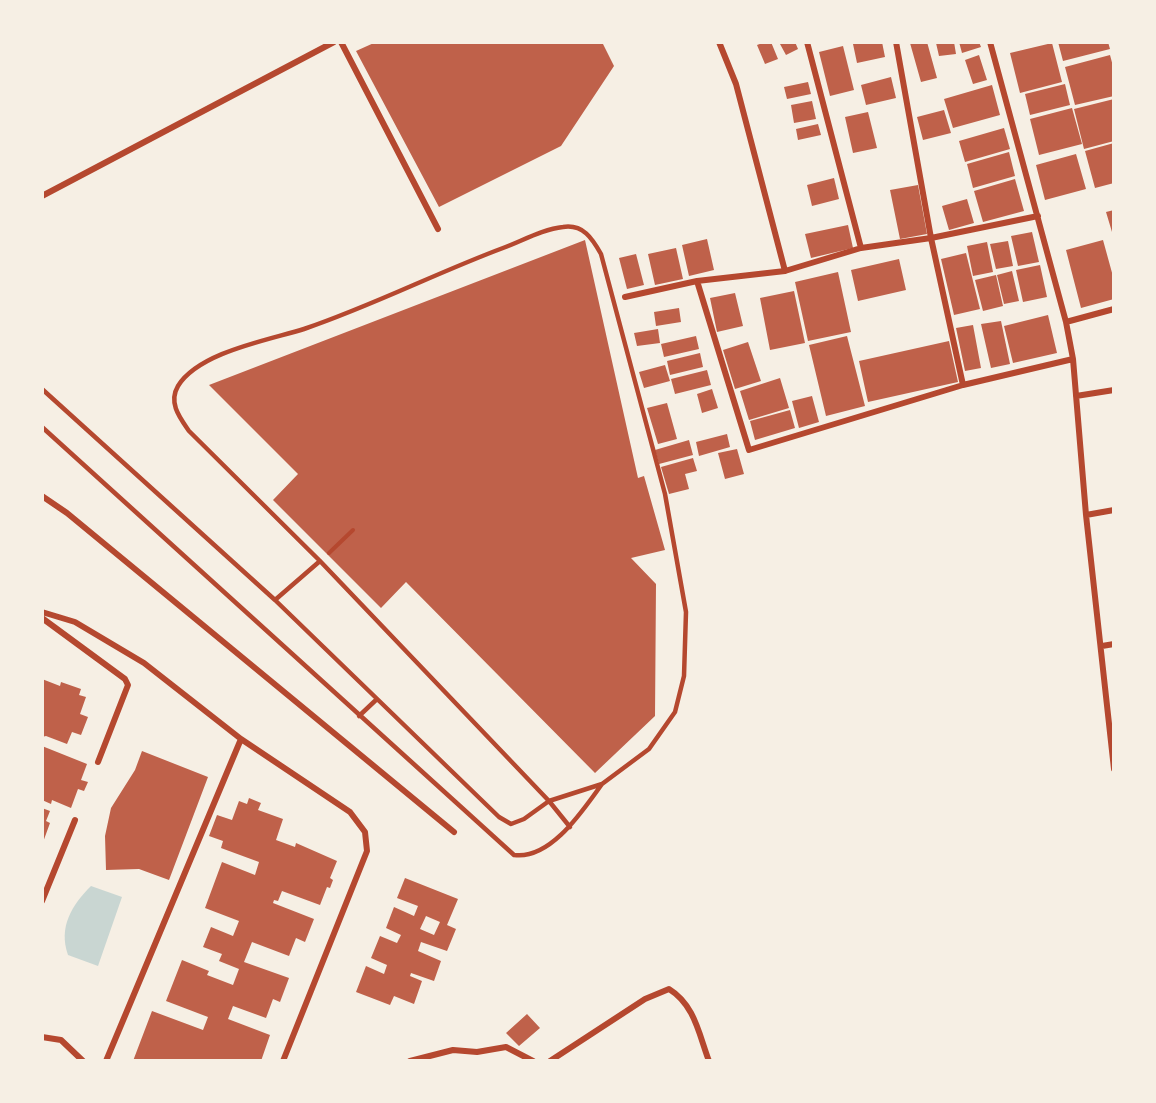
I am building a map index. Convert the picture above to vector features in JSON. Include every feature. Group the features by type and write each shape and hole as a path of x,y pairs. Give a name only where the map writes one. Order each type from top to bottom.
{"street":[{"path":"42,196 334,42"},
{"path":"341,42 438,229"},
{"path":"719,42 736,84 785,271"},
{"path":"807,42 861,248"},
{"path":"896,42 931,238 963,385"},
{"path":"990,42 1066,322 1073,358 1086,515 1114,769"},
{"path":"625,297 697,281 785,271 861,248 931,238 1038,216"},
{"path":"697,281 749,450 963,385 1073,358"},
{"path":"1066,322 1114,309"},
{"path":"1076,396 1114,390"},
{"path":"42,496 67,513 454,832"},
{"path":"1086,515 1114,510"},
{"path":"42,612 75,622 144,663 242,739 350,812 365,832 367,852 283,1061"},
{"path":"42,618 125,680 128,685 98,762"},
{"path":"1102,646 1114,644"},
{"path":"106,1061 242,739"},
{"path":"43,896 75,820"},
{"path":"550,1061 645,999 669,989 683,998 692,1012 709,1061"},
{"path":"42,1037 61,1040 83,1061"},
{"path":"410,1061 453,1050 477,1052 506,1047 533,1061"}],"lane":[{"path":"315,42 320,50"},
{"path":"42,427 514,855 526,856 538,851 570,827 602,784 649,749 675,712 685,668 686,612 665,494 601,254 592,237 581,228 564,227 549,231 305,328 232,349 193,371 177,387 175,411 189,431 320,561 549,801 570,827"},
{"path":"42,389 275,600 499,817 511,824 524,819 549,801 602,784"},
{"path":"275,600 320,561"},
{"path":"359,716 377,699"}],"path":[{"path":"320,561 353,530"}],"shaded area":[{"path":"91,886 122,897 98,966 68,955 65,945 69,917 78,901"}],"building":[{"path":"376,42 602,42 614,66 561,146 439,207 356,51"},
{"path":"771,42 778,59 765,64 757,45"},
{"path":"795,42 798,49 786,55 780,44"},
{"path":"882,42 885,57 857,63 853,44"},
{"path":"927,42 937,78 921,82 910,43"},
{"path":"954,42 956,54 939,56 936,43"},
{"path":"959,42 979,42 981,47 962,53"},
{"path":"1058,42 1108,42 1110,49 1063,61"},
{"path":"1052,43 1062,82 1020,93 1010,53"},
{"path":"843,46 854,90 830,96 819,52"},
{"path":"979,55 987,80 973,84 965,60"},
{"path":"1110,55 1114,70 1114,96 1075,105 1065,67"},
{"path":"891,77 896,98 866,105 861,85"},
{"path":"808,82 811,94 787,99 784,87"},
{"path":"1065,84 1070,105 1030,115 1025,94"},
{"path":"992,85 1000,115 953,128 944,99"},
{"path":"1114,99 1114,141 1084,149 1074,109"},
{"path":"812,101 816,119 794,123 791,105"},
{"path":"1072,108 1082,144 1039,155 1030,119"},
{"path":"944,110 951,133 923,140 917,117"},
{"path":"868,112 877,148 853,153 845,117"},
{"path":"818,124 821,135 798,140 796,129"},
{"path":"1004,128 1010,149 965,162 959,141"},
{"path":"1114,143 1114,183 1095,188 1085,151"},
{"path":"1009,152 1015,176 973,188 967,164"},
{"path":"1076,154 1086,189 1045,200 1036,165"},
{"path":"834,178 839,199 812,206 807,185"},
{"path":"1015,179 1024,211 983,222 974,191"},
{"path":"918,185 927,234 900,239 890,190"},
{"path":"967,199 974,223 949,230 942,206"},
{"path":"1114,210 1114,232 1112,232 1106,212"},
{"path":"848,225 853,248 811,258 805,234"},
{"path":"1032,232 1039,262 1018,266 1011,236"},
{"path":"707,239 714,270 689,276 682,245"},
{"path":"585,240 638,478 644,476 665,550 631,558 656,584 655,716 595,773 406,582 381,608 273,500 298,474 209,385"},
{"path":"1103,240 1114,280 1114,299 1081,308 1066,250"},
{"path":"1008,241 1013,266 996,269 990,244"},
{"path":"987,242 993,272 973,276 967,246"},
{"path":"676,248 683,279 655,285 648,254"},
{"path":"966,253 980,309 954,315 941,259"},
{"path":"636,254 644,285 627,289 619,258"},
{"path":"899,259 906,290 858,301 851,270"},
{"path":"1040,265 1047,297 1023,302 1016,270"},
{"path":"1012,271 1019,301 1004,304 997,275"},
{"path":"838,272 851,332 808,341 795,282"},
{"path":"996,275 1003,306 983,311 975,280"},
{"path":"794,291 805,343 770,350 760,298"},
{"path":"735,293 743,326 717,332 710,298"},
{"path":"679,308 681,322 656,326 654,312"},
{"path":"1048,315 1057,353 1013,363 1004,326"},
{"path":"1001,321 1010,364 991,368 981,324"},
{"path":"973,325 981,368 965,371 956,328"},
{"path":"658,329 660,343 637,346 634,333"},
{"path":"696,336 699,349 664,357 661,344"},
{"path":"847,336 865,406 826,416 809,345"},
{"path":"949,341 958,382 868,402 859,361"},
{"path":"748,342 761,381 735,389 723,350"},
{"path":"700,353 703,367 670,375 667,361"},
{"path":"665,365 670,381 644,388 639,372"},
{"path":"707,370 711,385 675,394 671,379"},
{"path":"780,378 789,408 749,420 740,391"},
{"path":"712,389 718,408 702,413 697,394"},
{"path":"812,396 819,422 799,428 792,401"},
{"path":"667,403 677,439 658,444 647,408"},
{"path":"790,410 795,428 755,440 750,421"},
{"path":"727,434 730,447 699,456 696,442"},
{"path":"689,440 693,455 659,464 655,450"},
{"path":"737,449 744,474 725,479 718,453"},
{"path":"693,458 697,471 685,474 689,489 669,494 661,467"},
{"path":"42,679 60,686 61,682 81,689 79,695 86,697 80,714 88,717 81,735 72,732 67,744 46,736 42,737"},
{"path":"42,746 87,764 81,780 88,782 84,791 78,789 71,808 52,800 51,804 42,800"},
{"path":"142,751 208,777 169,880 139,869 106,870 105,836 111,808 135,770"},
{"path":"249,798 261,803 258,810 283,819 276,840 295,847 296,843 337,861 330,878 333,880 330,888 327,887 320,905 282,891 278,901 274,900 273,903 314,919 305,942 296,938 289,956 252,942 244,962 289,978 280,1002 273,999 266,1018 233,1006 228,1019 270,1035 261,1061 133,1061 152,1011 203,1030 208,1017 166,1001 182,960 209,971 207,975 233,985 239,969 219,961 222,954 203,947 211,927 233,936 239,921 205,908 222,862 255,875 259,862 221,848 223,841 209,836 217,815 232,820 239,801 247,804"},
{"path":"42,808 50,811 46,821 50,823 42,845"},
{"path":"405,878 458,899 447,925 456,929 447,951 421,942 418,951 441,961 434,981 411,973 410,976 422,981 414,1004 394,996 390,1005 356,992 366,966 384,974 387,965 371,958 380,936 397,943 401,935 386,928 394,907 414,916 418,906 397,898","holes":["426,916 440,922 434,935 420,929"]},
{"path":"527,1014 540,1028 519,1046 506,1033"}]}
